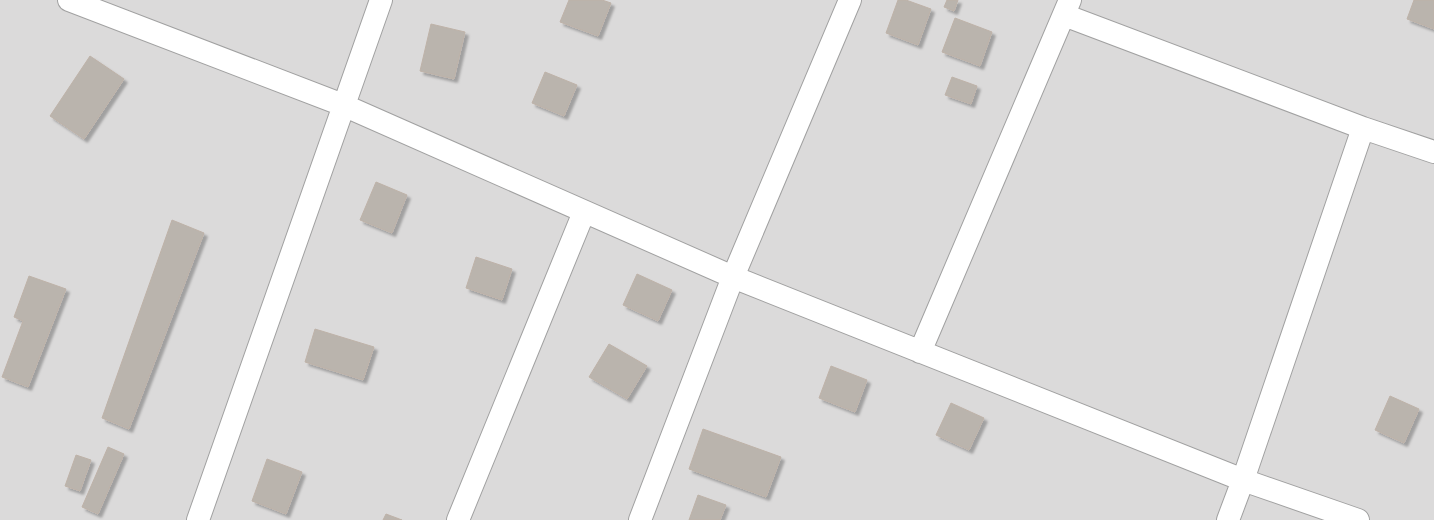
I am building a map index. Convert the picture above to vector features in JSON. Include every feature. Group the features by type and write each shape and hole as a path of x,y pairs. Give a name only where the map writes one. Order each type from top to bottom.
{"street":[{"path":"69,0 343,105 733,277 1243,480 1358,520"},
{"path":"198,520 381,0"},
{"path":"640,520 733,277 850,0"},
{"path":"920,352 1067,7 1362,128 1434,152"},
{"path":"1228,520 1243,480 1362,128"},
{"path":"458,520 584,212"}],"shaded area":[{"path":"0,0 1434,0 1434,520 0,520"}],"building":[{"path":"569,0 602,0 611,3 598,36 560,22"},
{"path":"898,0 906,0 931,9 918,45 886,33"},
{"path":"947,0 958,0 954,11 944,7"},
{"path":"1414,0 1434,0 1434,29 1407,19"},
{"path":"955,18 992,32 980,66 942,52"},
{"path":"431,24 465,32 454,79 420,71"},
{"path":"90,56 124,79 84,139 50,116"},
{"path":"545,72 577,85 564,116 532,103"},
{"path":"952,77 977,86 971,104 945,95"},
{"path":"376,182 407,195 392,233 360,220"},
{"path":"172,220 204,233 129,429 102,418"},
{"path":"476,257 512,269 502,300 466,288"},
{"path":"637,274 672,290 658,321 623,305"},
{"path":"29,276 66,289 28,387 2,377 23,321 14,317"},
{"path":"315,329 374,347 363,380 305,362"},
{"path":"609,344 647,366 627,399 589,377"},
{"path":"831,366 867,380 855,412 819,398"},
{"path":"1390,396 1419,409 1404,443 1375,430"},
{"path":"951,403 984,418 969,450 936,435"},
{"path":"703,429 781,457 766,497 689,469"},
{"path":"108,447 124,454 98,514 82,507"},
{"path":"76,455 91,460 80,491 65,486"},
{"path":"267,459 302,472 286,514 252,501"},
{"path":"698,495 726,505 720,520 689,520"},
{"path":"386,514 402,520 383,520"}]}
